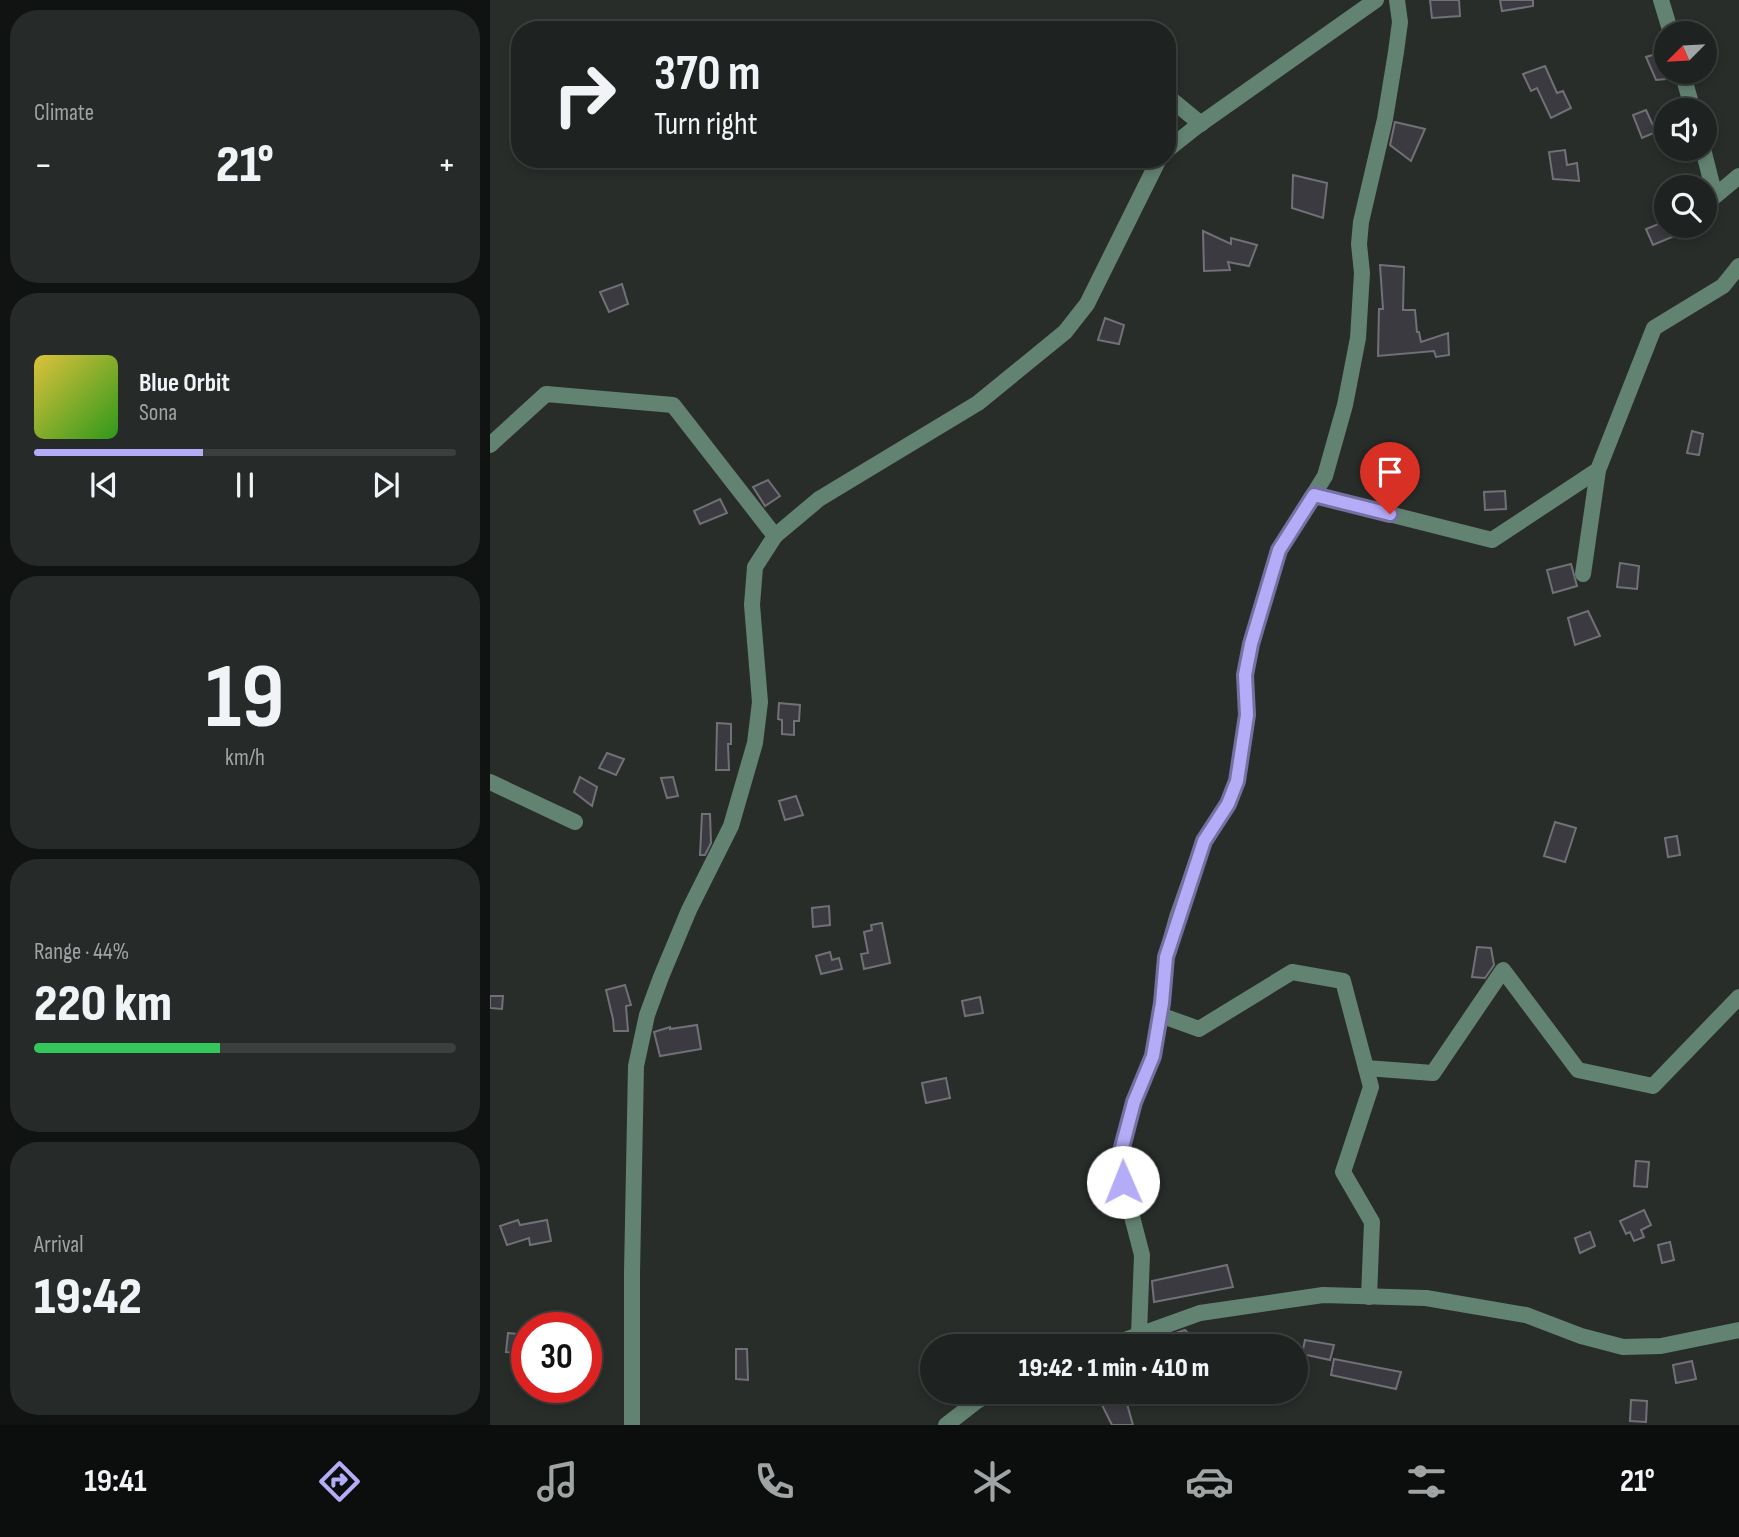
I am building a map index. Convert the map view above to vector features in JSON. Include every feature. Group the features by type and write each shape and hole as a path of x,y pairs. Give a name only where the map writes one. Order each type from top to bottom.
{"street":[{"path":"1176,143 1376,0"},
{"path":"1397,0 1400,22 1396,52 1385,119 1361,222 1359,244 1362,273 1358,338 1345,405 1325,476 1279,550 1251,644 1245,675 1247,715 1237,781 1228,804 1204,841 1177,917 1166,957 1153,1056 1134,1102 1120,1155 1123,1182 1142,1255 1139,1334 1200,1313 1322,1296 1426,1298 1527,1315 1581,1336 1623,1347 1661,1346 1739,1330"},
{"path":"1661,0 1667,21"},
{"path":"1176,104 1200,124"},
{"path":"1706,161 1714,196 1739,176"},
{"path":"632,1425 636,1066 647,1015 689,910 731,826 755,743 760,702 752,605 755,567 775,536 819,499 978,403 1065,332 1087,304 1155,168"},
{"path":"1583,574 1598,470 1654,328 1723,286 1739,266"},
{"path":"490,445 546,394 673,404 775,536"},
{"path":"1314,495 1492,540 1598,470"},
{"path":"490,782 575,822"},
{"path":"1366,1068 1433,1073 1503,970 1578,1070 1653,1086 1739,997 1727,1009"},
{"path":"1160,1015 1199,1028 1292,972 1343,981 1371,1087 1343,1172 1372,1222 1369,1297"},
{"path":"946,1425 973,1404"}],"building":[{"path":"1430,0 1459,0 1460,16 1432,18"},
{"path":"1500,0 1533,0 1533,6 1502,11"},
{"path":"1654,55 1654,75 1646,57"},
{"path":"1545,66 1557,93 1563,91 1571,108 1551,118 1537,88 1531,91 1523,74"},
{"path":"1646,110 1654,133 1642,138 1633,115"},
{"path":"1395,122 1425,129 1411,161 1390,145"},
{"path":"1565,150 1567,165 1577,163 1579,181 1553,179 1549,152"},
{"path":"1293,175 1327,183 1323,218 1292,208"},
{"path":"1654,226 1654,238 1670,238 1653,245 1646,229"},
{"path":"1203,231 1231,244 1231,238 1257,245 1249,266 1228,262 1230,270 1204,271"},
{"path":"1380,265 1404,267 1403,310 1415,310 1421,342 1448,333 1449,355 1436,357 1434,351 1378,356 1379,309 1383,309"},
{"path":"622,284 628,304 609,312 600,292"},
{"path":"1105,318 1124,325 1119,344 1098,340"},
{"path":"1692,431 1703,434 1699,455 1687,453"},
{"path":"768,480 780,496 765,506 753,487"},
{"path":"1505,491 1506,509 1485,510 1484,492"},
{"path":"720,499 727,513 700,524 694,511"},
{"path":"1620,563 1639,566 1637,589 1617,587"},
{"path":"1571,564 1577,586 1553,593 1547,570"},
{"path":"1588,611 1600,636 1575,645 1568,618"},
{"path":"779,703 800,705 799,721 794,721 794,735 782,734 782,720 778,719"},
{"path":"717,723 731,724 731,744 728,744 729,770 716,770"},
{"path":"607,753 624,759 616,775 599,768"},
{"path":"580,777 597,787 592,806 574,792"},
{"path":"673,777 678,796 667,798 661,778"},
{"path":"796,796 803,815 785,820 779,801"},
{"path":"702,814 710,814 711,843 705,855 700,855"},
{"path":"1555,822 1576,828 1565,862 1544,856"},
{"path":"1677,836 1680,855 1668,857 1665,838"},
{"path":"829,906 830,925 813,927 812,908"},
{"path":"882,923 890,963 864,969 861,954 868,953 864,932 872,930 871,925"},
{"path":"1477,947 1491,948 1494,965 1485,978 1472,977"},
{"path":"830,952 832,960 839,958 842,969 821,974 816,956"},
{"path":"625,985 631,1005 626,1006 628,1031 614,1031 606,990"},
{"path":"490,996 503,996 502,1009 490,1008"},
{"path":"980,997 983,1013 965,1016 962,1001"},
{"path":"697,1025 701,1049 660,1056 654,1032 670,1027"},
{"path":"946,1078 950,1098 926,1103 922,1083"},
{"path":"1636,1161 1649,1162 1647,1187 1634,1186"},
{"path":"1644,1210 1651,1225 1641,1230 1644,1237 1634,1241 1630,1232 1626,1234 1620,1221"},
{"path":"518,1220 520,1225 547,1220 551,1241 530,1245 529,1238 507,1245 500,1226"},
{"path":"1590,1232 1595,1246 1580,1253 1575,1238"},
{"path":"1670,1242 1674,1260 1662,1263 1658,1245"},
{"path":"1227,1265 1233,1287 1154,1302 1152,1281"},
{"path":"1185,1330 1189,1334 1173,1334"},
{"path":"508,1333 511,1333 511,1352 506,1352"},
{"path":"1308,1341 1334,1345 1330,1360 1308,1355"},
{"path":"736,1349 747,1349 748,1380 736,1379"},
{"path":"1334,1359 1401,1372 1396,1389 1331,1375"},
{"path":"1692,1361 1696,1379 1676,1383 1673,1365"},
{"path":"1631,1400 1647,1401 1646,1422 1630,1421"},
{"path":"1127,1404 1133,1425 1112,1425 1102,1405"}],"route":[{"path":"1123,1182 1120,1155 1134,1102 1153,1056 1166,957 1177,917 1204,841 1228,804 1237,781 1247,715 1245,675 1251,644 1279,550 1314,495 1390,514"}]}
